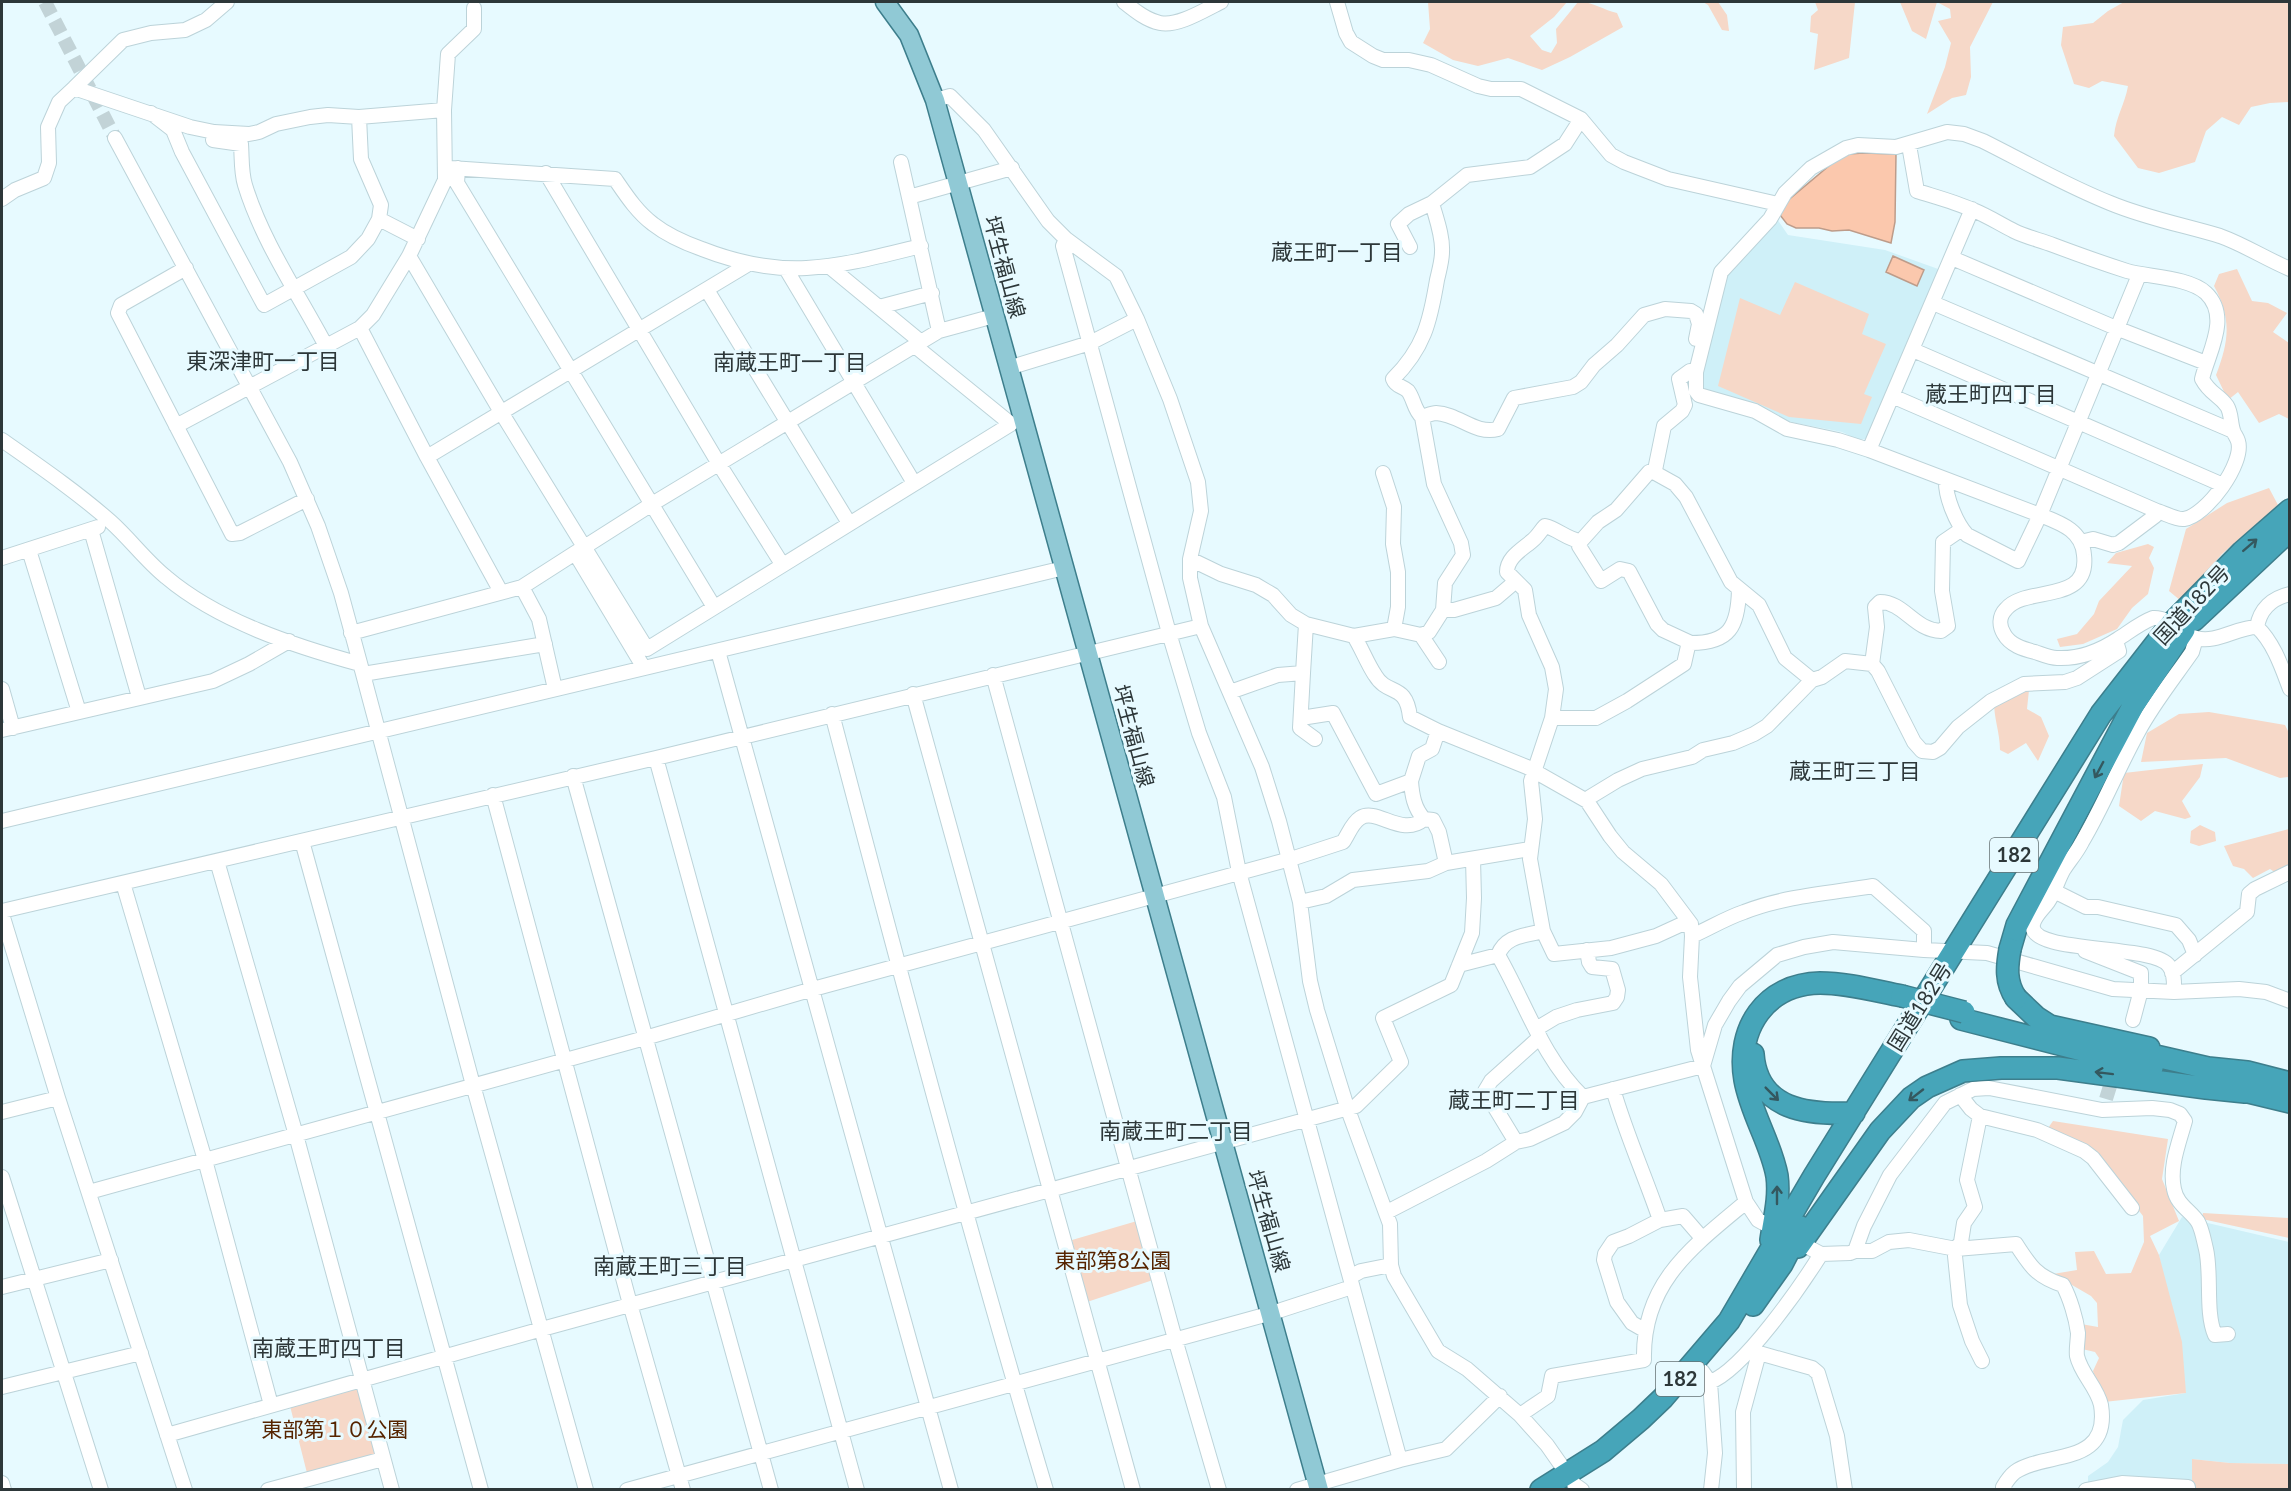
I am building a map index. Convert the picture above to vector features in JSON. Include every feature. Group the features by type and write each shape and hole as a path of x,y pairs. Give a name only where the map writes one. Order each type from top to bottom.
{"highway":[{"name":"国道182号","path":"1540,1490 1573,1484 1592,1474 1706,1376 1738,1328 1776,1258 1814,1176 1962,953 2111,719 2184,630 2242,552 2289,510"},
{"name":"国道182号","path":"2184,630 2289,530"},
{"path":"2184,630 2133,706 2017,925 2010,949 2008,981 2016,998 2036,1017 2050,1026 2246,1082"},
{"name":"国道182号","path":"1787,1236 1826,1182 1962,953"},
{"path":"1787,1236 1778,1205 1777,1176 1750,1098 1743,1057 1746,1034 1760,1008 1784,992 1801,986 1820,983 1838,984 1900,1001 2208,1068 2289,1102"},
{"path":"1854,1113 1815,1114 1787,1106 1774,1098 1757,1074 1753,1056 1757,1031 1776,1006 1788,999 1804,995 1838,993 1900,1001"},
{"path":"1787,1236 1903,1106 1927,1087 1963,1071 2058,1068 2206,1088 2246,1082 2289,1083"},
{"name":"国道182号","path":"1573,1484 1603,1451 1663,1398 1729,1321 1776,1258"}],"main road":[{"name":"坪生福山線","path":"885,2 909,35 935,100 1221,1142 1272,1313 1318,1487"}],"street":[{"path":"2,199 15,190 44,178 49,163 48,127 59,102 123,40 151,33 184,30 206,20 227,2"},
{"path":"1124,2 1145,17 1161,24 1191,17 1221,2"},
{"path":"1337,2 1351,42 1373,56 1383,60 1408,60 1431,65 1491,90 1521,89 1581,119 1611,155 1624,162 1668,179 1778,204"},
{"path":"474,8 474,29 448,54 444,110 452,168 457,183 714,607"},
{"path":"74,88 190,127 214,132 249,134 276,124 328,115 359,117 444,110"},
{"path":"935,100 950,96 984,130 1048,221 1066,239 1116,276 1137,319 1170,399 1197,482 1201,511 1190,559 1190,578 1201,626 1262,767 1279,820 1300,902 1310,981 1347,1107 1387,1212 1392,1231 1394,1276 1438,1351 1467,1369 1520,1414 1547,1445 1573,1484"},
{"path":"151,113 173,130 209,140 241,144 242,167 251,200 267,237 326,346"},
{"path":"173,130 182,152 264,305 296,290 351,257 368,239 379,219 381,205 361,159 359,117"},
{"path":"1410,247 1398,224 1409,214 1432,203 1467,175 1530,167 1564,144 1581,119"},
{"path":"1812,680 1785,658 1758,605 1731,582 1686,496 1675,484 1657,474 1655,470 1664,426 1682,411 1685,405 1679,379 1693,372 1721,272 1770,219 1785,193 1811,168 1846,148 1858,145 1896,147 1947,132 1964,134 1983,141 2109,203 2147,217 2219,236 2263,255 2289,270"},
{"path":"115,138 290,462 318,526 341,593 473,1085 586,1490"},
{"path":"1892,396 2058,469 2182,520 2196,515 2207,506 2232,472 2237,457 2239,442 2233,431 2229,409 2221,399 2208,391 2202,379 2206,363 2215,345 2217,328 2214,307 2205,292 2156,275 2139,275 2015,231 1972,209 1917,191 1909,144"},
{"path":"901,162 939,332"},
{"path":"452,168 615,179 640,213 659,229 691,245 747,265 786,269 830,267 921,246"},
{"path":"176,426 360,328 373,315 410,256 452,168"},
{"path":"909,197 1012,168"},
{"path":"546,173 719,464 782,564"},
{"path":"1190,559 1273,594 1291,615 1306,624 1354,636 1394,629 1421,635 1429,632 1443,610 1444,583 1463,555 1461,543 1434,484 1422,417 1418,414 1408,391 1395,384 1393,379 1405,367 1418,347 1431,320 1442,252 1432,203"},
{"path":"1869,450 1972,209"},
{"path":"379,219 418,239"},
{"path":"1066,239 1064,246 1169,633 1199,733 1224,797 1239,872 1400,1460"},
{"path":"410,256 501,412 644,668"},
{"path":"1952,258 2116,328 2206,363"},
{"path":"427,457 747,265"},
{"path":"579,550 647,649 1011,423 830,267"},
{"path":"186,268 121,305 118,313 232,534 240,533 307,498"},
{"path":"786,269 914,483"},
{"path":"1946,480 1945,488 1962,529 1967,535 2018,561 2040,515 2139,275"},
{"path":"707,290 849,523"},
{"path":"879,307 932,293"},
{"path":"1933,303 2233,431"},
{"path":"1422,417 1435,413 1479,429 1490,431 1498,429 1514,398 1573,387 1581,382 1594,365 1617,345 1644,315 1656,310 1691,311 1699,317 1693,372 1696,391 1699,395 1755,411 1787,429 1838,440 1869,450 2040,515 2075,532 2081,542 2085,563 2081,574 2073,585 2061,591 2013,602 2001,616 2000,627 2008,640 2023,649 2055,658 2093,652 2158,617 2184,630 2213,639 2248,627 2257,627 2264,633 2280,664 2289,689"},
{"path":"351,633 522,587 651,504 918,344 939,332 994,316"},
{"path":"1008,368 1090,343 1137,319"},
{"path":"360,328 501,592"},
{"path":"1912,350 2223,484"},
{"path":"2,440 111,523 166,578 228,618 362,669 545,644"},
{"path":"1578,541 1581,541 1598,522 1616,510 1649,472 1655,470"},
{"path":"1383,473 1394,507 1393,544 1398,572 1398,607 1394,629"},
{"path":"2081,542 2093,539 2112,545 2120,543 2155,516 2157,511"},
{"path":"2,558 111,523"},
{"path":"1740,590 1736,619 1725,636 1710,643 1691,643 1663,630 1657,624 1629,571 1620,569 1601,580 1578,541 1556,529 1545,525 1534,540 1520,550 1507,566 1507,572 1525,590 1534,629 1552,667 1556,689 1552,718 1531,781 1535,819 1530,849 1543,931 1554,954 1611,948 1656,936 1680,925 1692,930 1790,899 1873,886 1924,931 1924,950"},
{"path":"1872,664 1877,627 1875,607 1880,602 1888,602 1916,624 1931,631 1941,631 1948,626 1942,591 1943,542 1962,529"},
{"path":"91,530 139,697"},
{"path":"29,550 79,712"},
{"path":"2,821 1064,568"},
{"path":"1443,610 1454,610 1496,598 1516,581"},
{"path":"522,587 539,619 555,689"},
{"path":"2257,627 2259,615 2273,600 2289,594"},
{"path":"1306,624 1300,728 1315,740"},
{"path":"185,1490 58,1098 2,913 1201,626"},
{"path":"2174,992 2170,966 2163,960 2118,950 2043,939 2032,931 2037,915 2049,901 2064,869 2082,843 2139,730 2192,652 2184,630"},
{"path":"1421,635 1439,662"},
{"path":"1354,636 1375,676 1383,684 1404,696 1408,703 1410,717 1533,771 1587,801 1623,852 1661,884 1692,930 1690,977 1698,1050 1746,1202 1758,1220 1821,1254 1872,1251 1889,1242 1909,1240 1956,1249 2016,1244 2031,1268 2050,1281 2063,1285 2078,1332 2077,1356 2100,1402 2100,1423 2091,1444 2082,1451 2014,1472 2003,1487 2005,1490"},
{"path":"2,689 7,729 213,681 249,664 289,640"},
{"path":"1587,801 1618,780 1642,769 1692,757 1703,750 1754,734 1767,726 1812,680 1822,677 1845,661 1872,664 1878,671 1914,742 1922,751 1933,752 1940,748 1958,727 1991,701 2024,684 2065,682 2077,678 2119,651 2116,641"},
{"path":"1552,718 1596,718 1684,664 1688,646 1691,643"},
{"path":"718,651 740,737 813,989 951,1490"},
{"path":"1230,692 1278,675 1303,673"},
{"path":"993,675 1175,1339 1219,1490"},
{"path":"913,694 1133,1490"},
{"path":"1301,718 1333,713 1376,794 1411,781"},
{"path":"831,714 966,1213 1046,1490"},
{"path":"1424,819 1413,799 1411,781 1419,756 1432,749 1438,731"},
{"path":"656,758 857,1490"},
{"path":"573,776 771,1490"},
{"path":"493,795 630,1304 683,1490"},
{"path":"89,1192 1343,842 1355,822 1367,815 1405,826 1424,819 1433,820 1439,832 1446,863"},
{"path":"302,841 481,1490"},
{"path":"1300,902 1326,896 1353,880 1428,871 1446,863 1530,849"},
{"path":"167,1435 630,1304 1356,1106 1401,1062 1383,1018 1451,985 1472,933 1473,859"},
{"path":"217,861 296,1135 383,1459 387,1487"},
{"path":"2172,973 2247,912 2249,894 2254,889 2289,872"},
{"path":"123,883 205,1160 271,1405"},
{"path":"2054,891 2086,907 2176,925 2189,940 2195,955"},
{"path":"1543,931 1508,940 1502,945 1498,955 1538,1033 1570,1085 1583,1097"},
{"path":"1703,1066 1715,1024 1740,986 1777,955 1833,942 1998,956 2113,989 2174,992 2239,989 2266,992 2289,1001"},
{"path":"2079,946 2082,951 2141,974 2141,990 2133,1020"},
{"path":"1516,1142 1485,1091 1491,1081 1556,1017 1577,1010 1613,1004 1617,997 1615,973 1612,969 1592,967 1587,950"},
{"path":"1459,965 1498,955"},
{"path":"1387,1212 1486,1161 1516,1142 1564,1123 1575,1112 1583,1097 1703,1066"},
{"path":"1855,1251 1864,1226 1890,1175 1945,1103 1973,1089 1989,1088 2104,1104 2170,1110 2180,1114 2185,1122 2172,1173 2174,1189 2177,1200 2199,1223 2206,1249 2210,1273 2211,1327 2215,1335 2228,1334"},
{"path":"1613,1089 1624,1127 1660,1220"},
{"path":"1960,1095 1980,1116 2037,1130 2084,1151 2132,1208"},
{"path":"2,1112 58,1098"},
{"path":"1980,1116 1966,1180 1975,1207 1964,1223 1961,1242 1956,1249 1960,1305 1972,1341 1982,1361"},
{"path":"2,1177 101,1490"},
{"path":"1520,1414 1548,1396 1552,1376 1644,1360 1646,1331 1658,1292 1665,1280 1679,1261 1702,1238 1746,1202"},
{"path":"1646,1331 1632,1323 1617,1302 1604,1260 1608,1246 1660,1220 1683,1216 1702,1238"},
{"path":"1711,1490 1715,1454 1706,1376 1720,1378 1756,1351 1821,1254"},
{"path":"2,1287 111,1260"},
{"path":"627,1490 1272,1313 1351,1282 1360,1271 1392,1265"},
{"path":"1744,1490 1743,1412 1756,1351"},
{"path":"1756,1351 1812,1368 1818,1373 1837,1436 1845,1490"},
{"path":"2,1387 141,1353"},
{"path":"1297,1490 1318,1487 1400,1460 1446,1449 1500,1396"},
{"path":"268,1490 383,1459"},
{"path":"2,1483 4,1490"},
{"path":"2086,1490 2122,1483 2188,1487 2188,1490"}],"shaded area":[{"path":"1849,154 1896,154 1895,222 1891,243 1849,230 1796,228 1787,224 1780,215 1786,202 1836,160"},
{"path":"1777,219 1788,235 1885,250 1941,270 1865,439 1859,440 1842,432 1786,421 1761,406 1704,390 1700,381 1724,276"},
{"path":"1893,256 1924,270 1917,286 1886,272"},
{"path":"2182,1217 2289,1242 2289,1464 2230,1463 2192,1459 2192,1487 2088,1490 2088,1476 2108,1462 2118,1447 2123,1420 2143,1400 2186,1393 2159,1255"}],"green space":[{"path":"1428,2 1567,2 1554,17 1530,36 1542,50 1551,53 1557,43 1556,29 1578,2 1593,4 1617,13 1623,27 1542,70 1508,58 1478,66 1453,60 1423,43 1430,29"},
{"path":"1703,2 1718,2 1727,15 1729,31 1722,30 1708,5"},
{"path":"1815,2 1855,2 1849,58 1814,70 1818,34 1810,32 1811,16 1818,10"},
{"path":"1900,2 1937,2 1926,39 1912,31"},
{"path":"1937,2 1993,2 1970,47 1971,77 1966,95 1952,98 1927,114 1945,67 1951,43 1938,21 1951,18 1950,9"},
{"path":"2124,2 2289,2 2289,102 2251,107 2239,125 2222,117 2206,131 2195,162 2159,173 2138,168 2114,136 2128,86 2102,81 2089,88 2074,84 2061,45 2063,27 2093,23"},
{"path":"2237,269 2252,301 2268,303 2287,313 2273,332 2289,343 2289,419 2279,414 2259,423 2238,392 2228,400 2216,375 2224,351 2227,330 2224,309 2214,286 2219,274"},
{"path":"1795,282 1869,314 1862,334 1886,344 1864,394 1872,397 1861,424 1789,417 1718,386 1740,298 1780,315"},
{"path":"2269,488 2278,505 2222,554 2181,601 2169,591 2186,529 2227,503"},
{"path":"2148,544 2154,547 2149,558 2154,568 2148,594 2132,608 2117,629 2083,644 2060,647 2057,639 2077,634 2094,614 2099,601 2132,566 2107,563 2116,553"},
{"path":"2015,690 2029,690 2027,709 2041,717 2049,736 2038,761 2026,743 2008,754 2000,750 1994,702"},
{"path":"2209,712 2285,725 2289,733 2289,777 2280,778 2226,758 2141,762 2147,733 2179,714"},
{"path":"2203,764 2200,777 2182,801 2191,817 2185,819 2155,811 2141,821 2119,806 2124,773"},
{"path":"2200,825 2215,832 2216,841 2199,846 2190,843 2191,831"},
{"path":"2289,829 2289,867 2276,873 2270,869 2253,878 2244,869 2233,866 2224,846"},
{"path":"2053,1121 2168,1139 2162,1179 2179,1221 2150,1236 2159,1255 2182,1342 2186,1393 2104,1402 2093,1371 2099,1358 2095,1352 2082,1349 2081,1324 2098,1327 2097,1303 2091,1296 2053,1274 2077,1270 2075,1252 2094,1251 2106,1274 2131,1273 2144,1242 2143,1216 2091,1148 2046,1131"},
{"path":"2203,1213 2289,1218 2289,1238 2202,1219"},
{"name":"東部第8公園","path":"1137,1221 1153,1280 1087,1302 1072,1240"},
{"name":"東部第１０公園","path":"360,1382 381,1458 308,1477 289,1402"},
{"path":"2192,1459 2230,1463 2289,1464 2289,1489 2198,1489 2192,1487"}],"tunnel":[{"path":"45,2 115,138"},
{"path":"2106,1099 2115,1070"}],"district":[{"name":"蔵王町一丁目","path":"1337,252"},
{"name":"東深津町一丁目","path":"263,361"},
{"name":"南蔵王町一丁目","path":"790,362"},
{"name":"蔵王町四丁目","path":"1991,394"},
{"name":"蔵王町三丁目","path":"1855,771"},
{"name":"蔵王町二丁目","path":"1514,1100"},
{"name":"南蔵王町二丁目","path":"1176,1131"},
{"name":"南蔵王町三丁目","path":"670,1266"},
{"name":"南蔵王町四丁目","path":"329,1348"}]}
